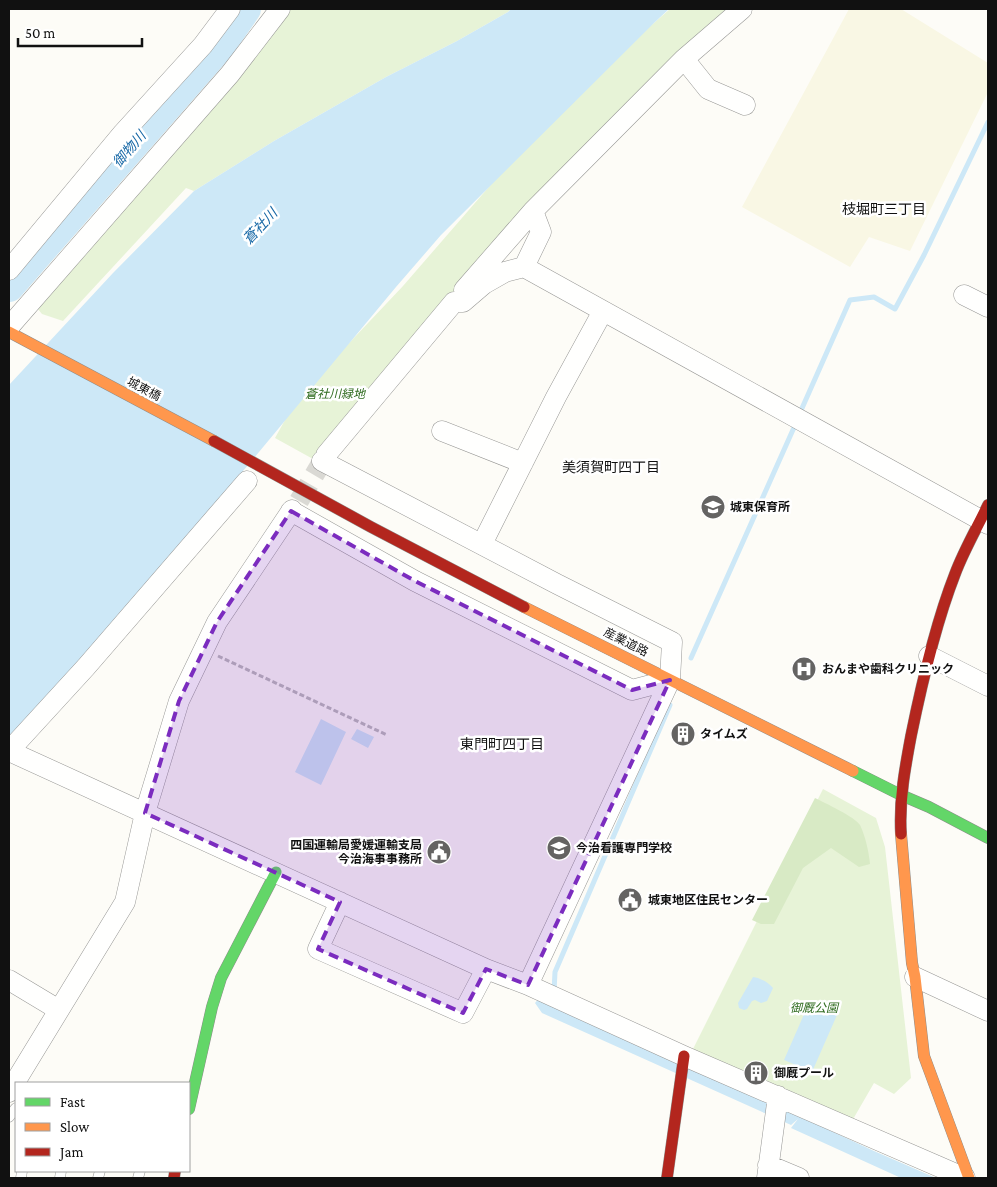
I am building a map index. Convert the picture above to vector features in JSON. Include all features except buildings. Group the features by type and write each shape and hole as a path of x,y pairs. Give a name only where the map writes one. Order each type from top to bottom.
{"street":[{"path":"11,260 203,45 230,9"},
{"path":"9,332 14,332 230,74 280,9"},
{"path":"528,985 670,680 672,642 557,584 324,458 454,302 533,211 684,59 742,9"},
{"path":"684,59 708,89 745,105"},
{"path":"524,267 541,232 533,211"},
{"path":"454,302 463,302 484,284 505,272 524,267 986,516 955,573 929,656 918,701 901,796 901,828 912,964 924,1056 969,1178"},
{"path":"964,295 988,307"},
{"path":"482,544 556,397 604,311"},
{"name":"城東橋","path":"14,332 251,472"},
{"path":"442,430 523,463"},
{"path":"251,472 86,667 9,751 486,969 528,985 684,1056 965,1178"},
{"name":"産業道路","path":"251,472 371,526 485,587 988,838"},
{"path":"10,1088 125,902 145,812 179,702 218,622 292,510 415,581 632,690 670,680"},
{"path":"929,656 988,686"},
{"path":"190,1105 212,1007 221,978 276,872"},
{"path":"340,902 318,949 463,1013 486,969"},
{"path":"915,977 988,1012"},
{"path":"9,980 59,1010"},
{"path":"667,1178 684,1056"},
{"path":"778,1096 768,1172 799,1178"}],"path":[{"path":"204,649 387,735"}],"highlighted area":[{"path":"291,511 415,581 632,690 670,680 528,985 486,969 463,1013 318,949 340,902 145,813 179,701 217,622"}],"shaded area":[{"path":"849,9 901,9 988,63 988,92 910,251 869,237 850,267 742,207"}],"green space":[{"path":"289,9 511,9 457,41 386,77 274,141 194,191 186,188 63,321 42,314 37,308"},
{"name":"蒼社川緑地","path":"670,9 730,9 488,250 313,459 275,438 290,411 317,377 403,286 507,166 640,35"},
{"name":"御厩公園","path":"823,789 876,818 885,847 911,1078 894,1094 874,1083 852,1121 691,1053"},
{"path":"815,798 846,814 860,825 864,834 870,864 859,867 831,848 803,868 774,924 761,924 752,920"}],"water":[{"name":"蒼社川","path":"511,9 669,9 441,235 249,464 9,741 9,385 113,273 194,191 274,141 386,77 457,41"},
{"path":"321,719 346,732 321,785 295,772"},
{"path":"357,729 374,737 368,748 351,739"},
{"path":"753,977 764,981 773,988 767,1001 761,1003 755,1000 752,1001 747,1009 744,1010 739,1008 738,1003"},
{"path":"541,996 936,1178 901,1178 791,1128 798,1119 791,1125 542,1013 535,1003"},
{"path":"809,1003 837,1015 812,1072 784,1060"}],"waterway":[{"name":"御物川","path":"9,287 221,45 246,9"},
{"path":"799,415 850,300 874,297 895,309 924,255 988,122"},
{"path":"691,658 796,423"},
{"path":"554,991 555,972 670,705"}],"tunnel":[{"path":"299,501 326,455"}],"traffic: fast":[{"path":"853,771 929,807 988,838"},
{"path":"190,1105 212,1007 221,978 276,872"}],"traffic: slow":[{"path":"9,332 214,441"},
{"path":"524,607 853,771"},
{"path":"901,834 912,963 924,1056 969,1178"}],"traffic: jam":[{"path":"214,441 371,527 524,607"},
{"path":"901,834 901,809 905,772 915,716 930,654 941,613 955,574 988,505"},
{"path":"667,1178 684,1056"},
{"path":"174,1178 175,1172"}],"place":[{"name":"城東保育所","path":"713,507"},
{"name":"おんまや歯科クリニック","path":"804,669"},
{"name":"タイムズ","path":"683,734"},
{"name":"今治看護専門学校","path":"559,848"},
{"name":"四国運輸局愛媛運輸支局 今治海事事務所","path":"439,852"},
{"name":"城東地区住民センター","path":"630,900"},
{"name":"御厩プール","path":"756,1073"}],"district":[{"name":"枝堀町三丁目","path":"884,209"},
{"name":"美須賀町四丁目","path":"611,467"},
{"name":"東門町四丁目","path":"502,744"}]}
